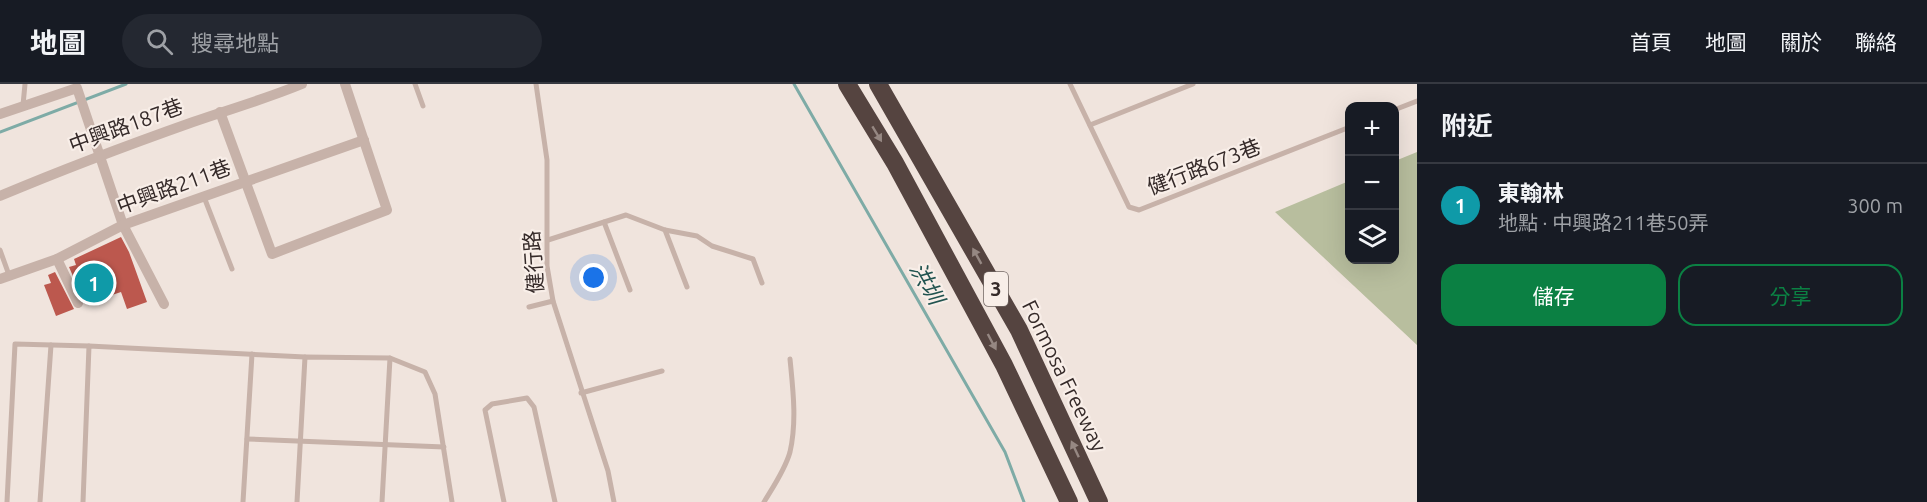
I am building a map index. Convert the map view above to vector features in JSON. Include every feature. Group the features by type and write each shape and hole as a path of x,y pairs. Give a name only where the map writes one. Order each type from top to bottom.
{"highway":[{"name":"3","path":"847,84 895,163 1004,365 1069,502"},
{"name":"Formosa Freeway","path":"878,84 1018,330 1100,502"}],"street":[{"name":"中興路187巷","path":"0,196 99,155 220,112 266,99 302,84"},
{"path":"220,112 272,254 387,210 345,84"},
{"path":"0,114 23,106 80,97 123,225 164,304"},
{"name":"中興路211巷","path":"4,277 57,258 123,225 364,140"},
{"path":"57,258 78,303"}],"lane":[{"path":"23,106 25,84"},
{"path":"415,84 423,106"},
{"name":"健行路","path":"536,84 547,160 548,266 553,301 608,471 614,502"},
{"name":"健行路673巷","path":"1070,84 1129,207 1139,210 1345,129"},
{"path":"1090,125 1193,84"},
{"path":"1399,108 1417,101"},
{"path":"204,197 232,269"},
{"path":"548,240 626,215 665,230 697,236 712,246 753,259 762,283"},
{"path":"604,222 630,290"},
{"path":"665,230 687,287"},
{"path":"0,250 4,277"},
{"path":"529,307 553,301"},
{"path":"7,502 15,344 305,357 390,358 425,372 435,394 452,502"},
{"path":"40,502 51,345"},
{"path":"84,502 89,346"},
{"path":"243,502 252,354"},
{"path":"297,502 305,357"},
{"path":"382,502 390,358"},
{"path":"764,502 779,478 789,453 795,403 789,359"},
{"path":"582,393 662,371"},
{"path":"504,502 485,410 492,404 527,398 534,407 555,502"},
{"path":"247,439 444,447"}],"green space":[{"path":"1417,152 1417,345 1275,212 1345,183 1345,264 1399,264 1399,159"}],"building":[{"path":"121,237 129,252 147,302 127,309 121,292 85,304 69,267 76,265 74,259"},
{"path":"55,272 74,309 56,316 44,285 51,283 48,275"}],"waterway":[{"path":"0,132 126,84"},
{"name":"洪圳","path":"794,84 1005,452 1024,502"}],"place":[{"name":"東翰林","path":"94,283"}]}
